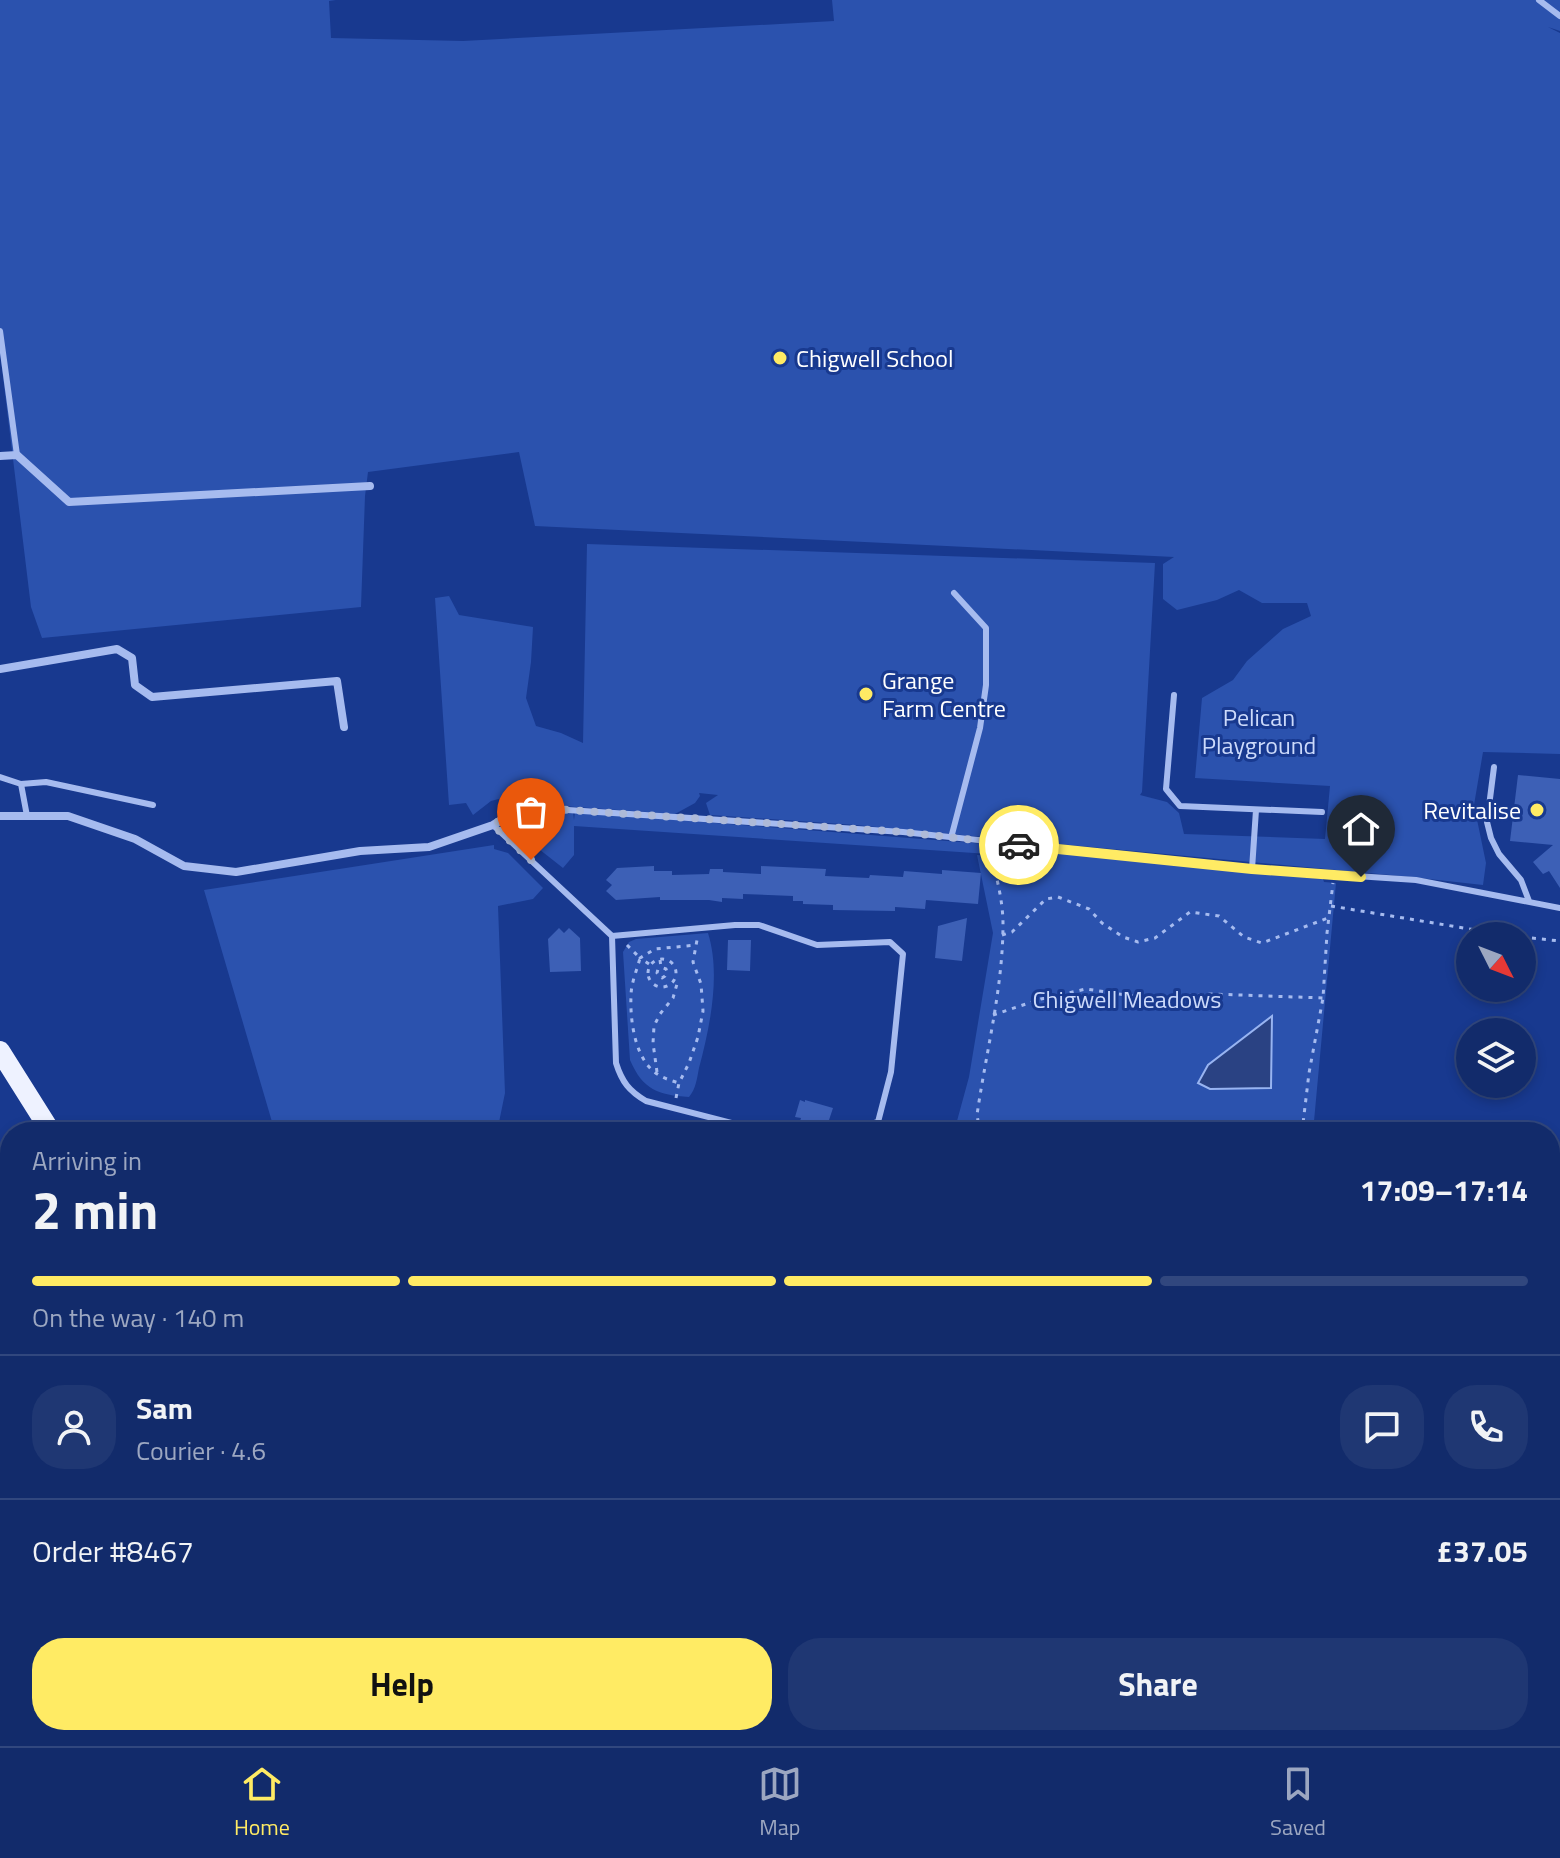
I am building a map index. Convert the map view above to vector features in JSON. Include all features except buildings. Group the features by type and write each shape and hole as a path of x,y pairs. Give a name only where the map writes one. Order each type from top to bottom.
{"main road":[{"path":"3,1061 44,1122"}],"street":[{"path":"0,456 17,455 69,502 370,486"},
{"path":"0,669 117,649 132,658 135,685 152,697 337,681 344,727"},
{"path":"0,816 68,816 135,839 184,866 236,872 360,851 429,847 493,825 522,807"}],"lane":[{"path":"1539,0 1560,16"},
{"path":"0,331 17,455"},
{"path":"951,838 980,728 986,685 986,628 954,593"},
{"path":"1174,695 1166,789 1180,806 1322,812"},
{"path":"1494,767 1487,822 1491,838 1499,854 1521,880 1529,901"},
{"path":"0,777 21,784 46,782 153,805"},
{"path":"21,784 27,816"},
{"path":"522,807 903,832 1252,869 1416,880 1560,908"},
{"path":"1252,869 1256,810"},
{"path":"493,825 612,936 616,1063 621,1081 646,1101 728,1122"},
{"path":"612,936 759,925 817,945 890,942 903,954 891,1072 878,1122"}],"path":[{"path":"978,1122 1003,923 999,886 988,842"},
{"path":"1303,1122 1323,998 1334,876"},
{"path":"1002,935 1012,932 1046,899 1058,897 1089,909 1102,923 1123,937 1138,942 1155,938 1190,912 1219,916 1244,937 1262,943 1328,918"},
{"path":"1331,906 1456,927"},
{"path":"673,1108 679,1083 698,1037 703,1011 701,984 693,962 698,928"},
{"path":"1536,938 1560,941"},
{"path":"627,945 650,965"},
{"path":"679,1083 666,1080 650,1068 638,1048 632,1022 631,994 640,958 655,949 696,945"},
{"path":"657,973 661,967 660,959"},
{"path":"660,959 671,962 676,971 674,980 663,988 654,986 647,974 650,965 660,959"},
{"path":"661,967 667,972"},
{"path":"662,978 667,972 676,971"},
{"path":"647,974 657,973"},
{"path":"657,973 662,978 663,988"},
{"path":"657,1073 654,1026 673,998 677,984 674,980"},
{"path":"993,1015 1041,999 1086,989 1146,998 1212,994 1323,998"}],"green space":[{"name":"Chigwell School","path":"0,0 336,0 329,1 331,38 463,41 834,21 832,0 1560,0 1560,31 1548,27 1560,33 1560,754 1483,752 1474,805 1486,863 1483,885 855,825 710,815 706,803 718,795 699,793 695,803 675,814 519,803 510,796 491,801 473,815 466,803 449,805 435,598 449,596 459,615 533,627 526,698 536,726 583,743 587,544 1155,563 1140,795 1167,802 1179,813 1184,834 1325,839 1330,786 1195,778 1202,698 1233,680 1247,661 1283,629 1311,616 1307,603 1262,603 1239,590 1217,600 1177,610 1163,599 1163,564 1174,557 535,526 519,452 368,472 361,607 42,638 31,607 0,352"},
{"path":"549,811 573,812 574,820 575,812 986,844 989,854 574,826 574,855 563,868 530,842 528,836 531,823"},
{"path":"494,845 494,849 508,853 543,888 533,899 498,906 505,1093 499,1122 272,1122 204,890"},
{"name":"Chigwell Meadows","path":"1000,847 1323,879 1324,882 1336,883 1314,1122 957,1122 969,1077 993,933 977,855 1004,857"},
{"path":"708,933 714,983 696,1083 689,1097 669,1095 646,1084 630,1060 623,952 629,942 636,939"}],"shaded area":[{"path":"1272,1016 1271,1088 1210,1089 1198,1083 1208,1065"}],"way so far":[{"path":"531,860 493,825 522,807 903,832 1019,845"}],"place":[{"name":"Chigwell School","path":"780,358"},
{"name":"Grange Farm Centre","path":"866,694"},
{"name":"Revitalise","path":"1537,810"}],"route":[{"path":"1019,845 1361,877"}],"park label":[{"name":"Pelican Playground","path":"1259,731"}]}
